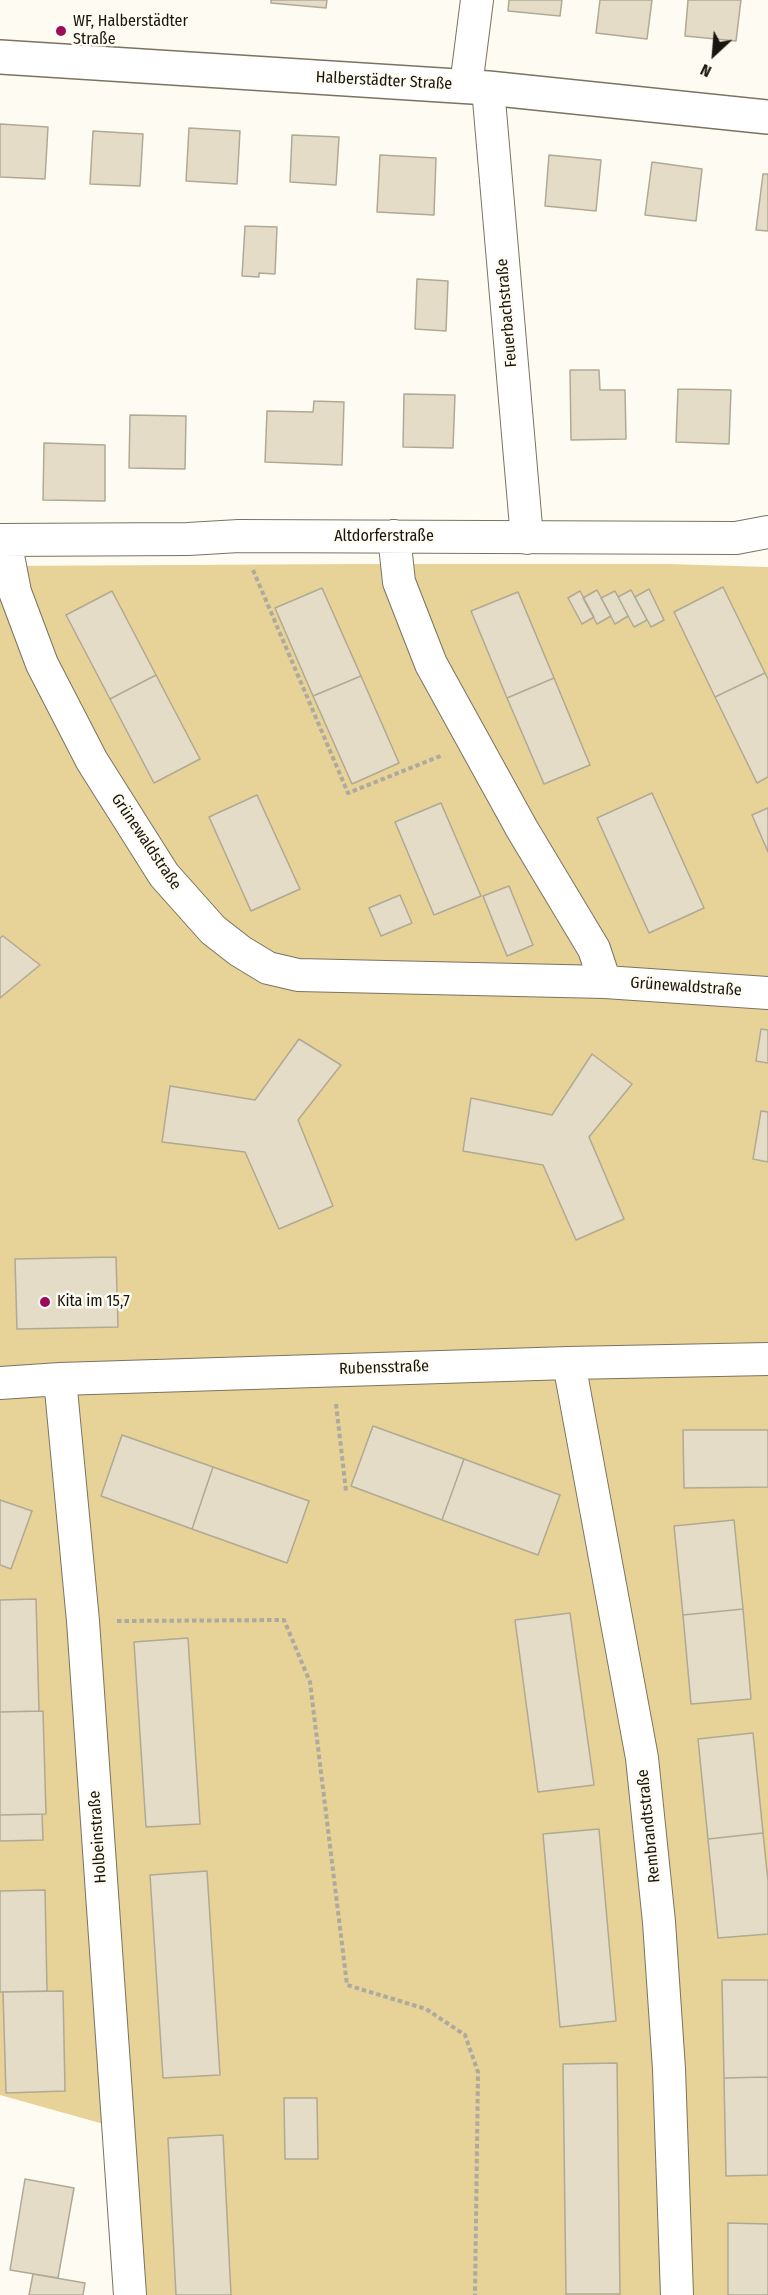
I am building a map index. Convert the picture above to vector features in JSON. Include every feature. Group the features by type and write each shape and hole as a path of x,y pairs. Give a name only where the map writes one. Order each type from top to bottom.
{"main road":[{"name":"Halberstädter Straße","path":"0,57 477,87 768,117"}],"street":[{"name":"Feuerbachstraße","path":"477,0 477,87 527,538"},
{"name":"Altdorferstraße","path":"2,540 189,539 239,536 736,538 768,532"},
{"path":"393,536 399,582 431,664 522,829 594,949 605,982"},
{"name":"Grünewaldstraße","path":"2,540 15,592 42,664 92,760 164,875 213,930 240,951 268,968 298,975 605,982 768,993"},
{"name":"Rubensstraße","path":"0,1383 60,1378 768,1359"},
{"name":"Rembrandtstraße","path":"569,1363 642,1758 659,1922 669,2069 677,2295"},
{"name":"Holbeinstraße","path":"60,1378 83,1621 130,2295"}],"path":[{"path":"239,536 348,793 474,742"},
{"path":"332,1370 346,1491"},
{"path":"83,1621 284,1620 310,1682 347,1985 426,2009 465,2035 478,2072 475,2295"}],"shaded area":[{"path":"667,564 768,567 768,2295 130,2295 118,2128 0,2095 0,566"}],"building":[{"path":"271,0 327,0 326,8 271,3"},
{"path":"509,0 562,0 560,16 508,11"},
{"path":"600,0 652,0 647,39 596,33"},
{"path":"688,0 741,0 736,41 685,36"},
{"path":"0,124 48,127 45,179 0,177"},
{"path":"189,128 240,131 237,184 186,181"},
{"path":"93,131 143,134 140,186 90,184"},
{"path":"292,135 339,137 336,185 290,182"},
{"path":"380,155 436,158 434,215 377,212"},
{"path":"549,155 601,160 596,211 545,206"},
{"path":"652,162 702,169 696,221 645,215"},
{"path":"763,174 768,174 768,231 756,230"},
{"path":"245,226 277,227 275,274 259,273 259,277 242,276"},
{"path":"417,279 448,281 446,331 415,329"},
{"path":"570,370 599,370 600,390 625,390 626,439 571,440"},
{"path":"678,389 731,390 729,444 676,442"},
{"path":"404,394 455,395 453,448 403,447"},
{"path":"314,401 344,402 342,465 265,462 267,411 313,412"},
{"path":"130,415 186,416 185,469 129,468"},
{"path":"44,443 105,445 105,501 43,500"},
{"path":"723,587 765,673 715,697 674,612"},
{"path":"322,588 361,676 313,696 275,608"},
{"path":"649,589 664,620 651,627 635,597"},
{"path":"597,590 611,616 597,624 583,598"},
{"path":"631,590 647,620 634,627 618,597"},
{"path":"112,591 156,675 110,699 66,615"},
{"path":"580,591 594,617 582,624 568,598"},
{"path":"615,591 628,616 615,624 601,598"},
{"path":"518,592 554,678 507,698 471,611"},
{"path":"765,673 768,679 768,777 757,783 715,697"},
{"path":"156,675 200,759 154,783 110,699"},
{"path":"361,676 399,763 352,784 313,696"},
{"path":"554,678 590,765 544,784 507,698"},
{"path":"652,793 704,908 649,933 597,818"},
{"path":"257,795 300,889 251,911 209,817"},
{"path":"441,803 481,896 434,915 395,822"},
{"path":"768,808 768,852 752,815"},
{"path":"509,886 533,945 507,956 483,896"},
{"path":"400,895 412,923 381,936 369,908"},
{"path":"3,936 40,965 0,998 0,938"},
{"path":"761,1029 768,1030 768,1063 756,1061"},
{"path":"299,1039 341,1065 298,1120 333,1206 279,1229 245,1152 162,1142 170,1086 255,1100"},
{"path":"592,1054 632,1084 589,1137 624,1219 576,1240 543,1165 463,1151 471,1098 552,1115"},
{"path":"761,1111 768,1112 768,1162 753,1159"},
{"path":"116,1257 118,1327 17,1329 15,1259"},
{"path":"373,1426 464,1459 442,1520 351,1486"},
{"path":"683,1430 768,1430 768,1487 684,1488"},
{"path":"122,1435 213,1467 192,1529 101,1496"},
{"path":"464,1459 560,1495 538,1555 442,1520"},
{"path":"213,1467 309,1501 287,1563 192,1529"},
{"path":"0,1500 32,1511 11,1569 0,1565"},
{"path":"734,1520 743,1609 683,1615 674,1526"},
{"path":"36,1599 39,1711 0,1712 0,1600"},
{"path":"743,1609 751,1699 691,1704 683,1615"},
{"path":"570,1613 594,1785 538,1792 515,1620"},
{"path":"188,1638 200,1824 146,1827 134,1642"},
{"path":"43,1711 46,1814 0,1815 0,1712"},
{"path":"753,1733 763,1833 708,1839 698,1739"},
{"path":"42,1814 43,1840 0,1841 0,1815"},
{"path":"599,1829 616,2021 560,2027 543,1834"},
{"path":"763,1833 768,1881 768,1934 718,1938 708,1839"},
{"path":"207,1871 220,2075 163,2078 150,1875"},
{"path":"45,1890 47,1991 0,1992 0,1891"},
{"path":"722,1980 768,1980 768,2077 724,2078"},
{"path":"63,1991 65,2091 6,2093 3,1992"},
{"path":"617,2063 620,2294 566,2294 563,2064"},
{"path":"768,2077 768,2175 726,2176 724,2078"},
{"path":"284,2098 317,2098 318,2159 285,2159"},
{"path":"223,2135 231,2295 176,2295 168,2138"},
{"path":"25,2179 74,2188 58,2278 10,2270"},
{"path":"728,2223 768,2224 768,2295 728,2295"},
{"path":"33,2274 85,2283 83,2295 29,2295"}],"place":[{"name":"WF, Halberstädter Straße","path":"61,31"},
{"name":"Kita im 15,7","path":"45,1302"}]}
